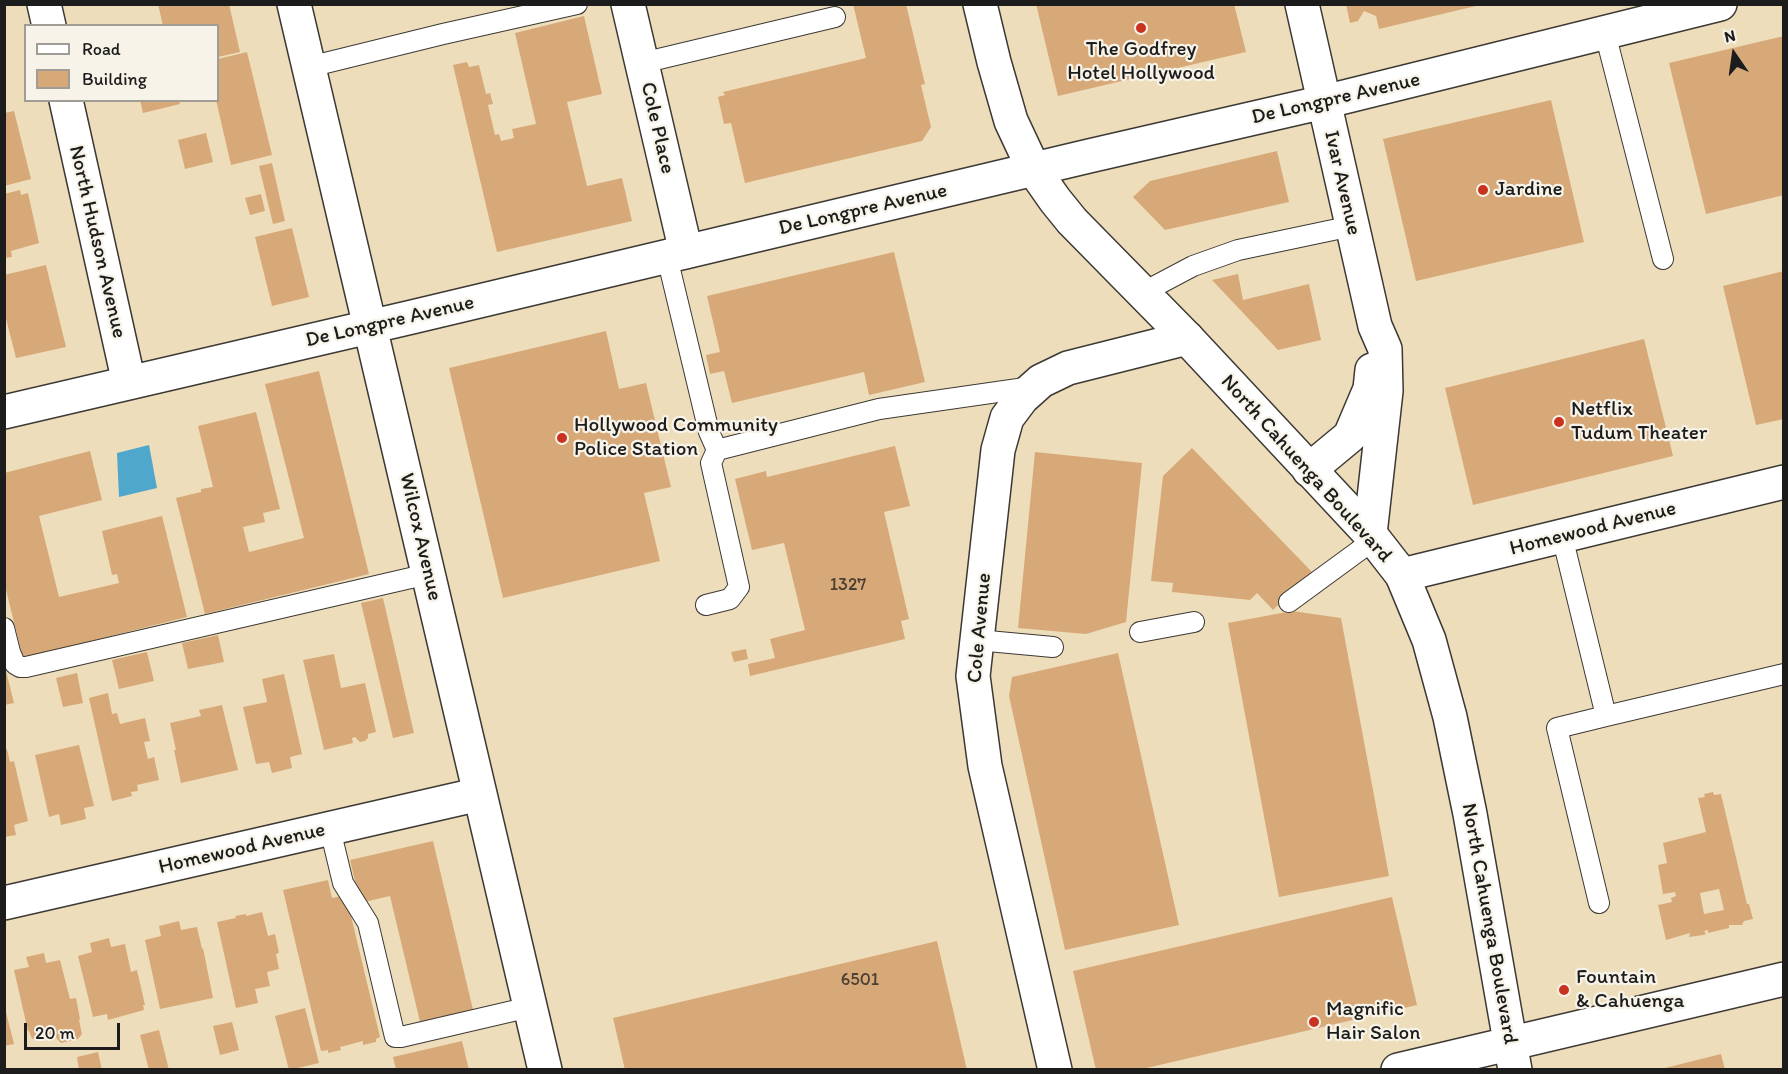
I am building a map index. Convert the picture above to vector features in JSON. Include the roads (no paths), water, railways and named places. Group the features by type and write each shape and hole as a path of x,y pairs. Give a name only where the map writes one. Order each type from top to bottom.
{"street":[{"path":"44,4 49,24"},
{"name":"Wilcox Avenue","path":"294,4 545,1070"},
{"name":"Cole Place","path":"628,4 642,63 676,255"},
{"name":"North Cahuenga Boulevard","path":"980,4 1011,121 1034,170 1072,221 1187,338 1372,537 1402,575 1430,640 1450,717 1470,814 1512,1057"},
{"name":"Ivar Avenue","path":"1302,4 1375,326 1385,349 1386,391 1372,537"},
{"name":"De Longpre Avenue","path":"4,412 1323,102 1720,4"},
{"name":"North Hudson Avenue","path":"66,102 129,383"},
{"name":"Ivar Avenue","path":"1309,470 1350,436 1370,389 1375,326"},
{"name":"Cole Avenue","path":"1055,1070 985,766 973,676 998,450 1007,418 1022,398 1041,381 1068,368 1187,338"},
{"name":"Homewood Avenue","path":"1402,575 1784,482"},
{"name":"Homewood Avenue","path":"4,903 480,794"},
{"path":"1398,1070 1512,1057 1782,986"}],"lane":[{"path":"309,67 577,4"},
{"path":"642,63 835,17"},
{"path":"1605,33 1662,259"},
{"path":"1142,293 1193,266 1238,250 1352,226"},
{"path":"676,255 709,432 717,450 711,463 739,587 730,599 706,605"},
{"path":"717,450 879,409 1035,386"},
{"path":"1562,536 1606,716"},
{"path":"1289,602 1372,537"},
{"path":"4,628 15,664 26,667 428,574"},
{"path":"1140,632 1194,622"},
{"path":"977,640 1053,647"},
{"path":"1599,903 1557,728 1784,674"},
{"path":"330,829 343,883 368,923 395,1037 530,1007"}],"water":[{"path":"149,445 157,488 119,497 117,453"}],"place":[{"name":"The Godfrey Hotel Hollywood","path":"1141,28"},
{"name":"Jardine","path":"1483,190"},
{"name":"Netflix Tudum Theater","path":"1559,422"},
{"name":"Hollywood Community Police Station","path":"562,438"},
{"name":"Fountain & Cahuenga","path":"1564,990"},
{"name":"Magnific Hair Salon","path":"1314,1022"}]}
